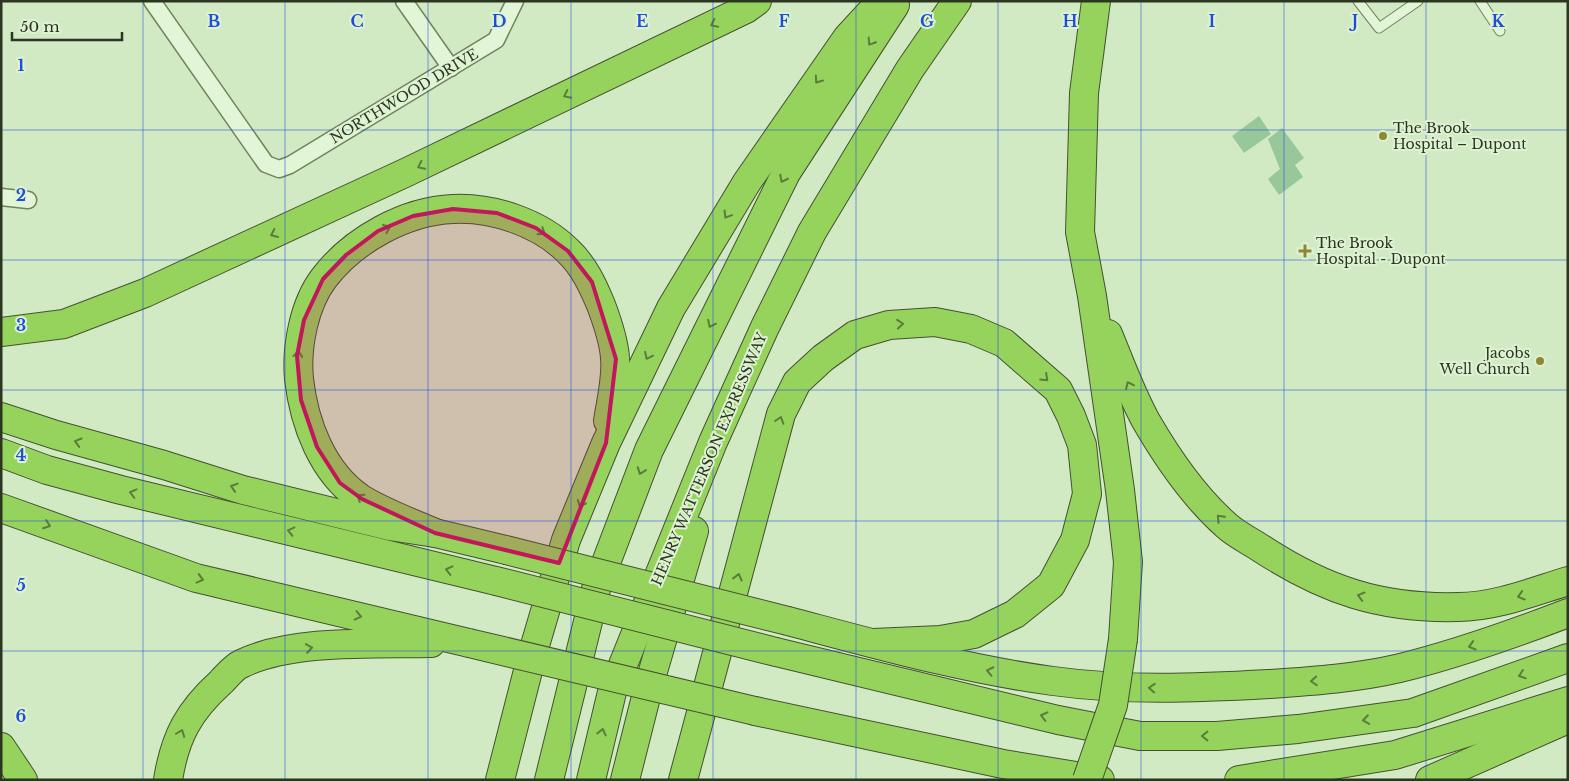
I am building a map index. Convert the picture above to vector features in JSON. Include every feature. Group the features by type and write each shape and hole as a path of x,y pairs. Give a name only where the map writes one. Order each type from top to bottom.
{"highway":[{"path":"1,332 64,324 146,293 405,173 757,1"},
{"path":"500,780 531,659 566,540 606,443 671,308 747,182 847,38 881,1"},
{"path":"549,780 596,589 649,450 786,173 897,1"},
{"name":"HENRY WATTERSON EXPRESSWAY","path":"591,780 612,692 713,442 765,328 812,232 910,69 958,1"},
{"path":"624,780 649,685 697,519 775,331 907,98 974,1"},
{"path":"1087,780 1113,705 1122,639 1128,562 1120,490 1092,296 1080,232 1084,93 1096,1"},
{"path":"435,533 362,499 340,483 317,447 301,400 297,356 304,320 323,279 346,255 378,231 412,216 453,208 497,213 536,228 568,251 592,282 606,318 616,359 606,443"},
{"path":"1092,296 1145,420 1173,464 1196,494 1228,526 1298,572 1337,590 1381,602 1459,608 1504,601 1568,581"},
{"path":"684,780 781,414 797,382 823,358 855,335 889,325 935,322 971,329 1004,343 1031,365 1058,390 1071,416 1082,445 1087,494 1075,540 1051,585 1016,614 974,634 940,640 872,643"},
{"path":"1,417 243,490 389,526 435,533 506,550 973,667 1055,682 1162,688 1221,687 1322,680 1400,668 1511,635 1568,613"},
{"path":"1,452 47,470 121,490 496,581 776,652 1048,717 1140,736 1217,736 1298,729 1413,713 1568,658"},
{"path":"1,508 196,578 755,711 1003,764 1100,780"},
{"path":"168,780 171,759 186,720 211,691 240,664 280,652 327,645 469,642"},
{"path":"1239,780 1395,756 1568,701"},
{"path":"1430,780 1568,719"},
{"path":"3,749 23,780"},
{"path":"3,749 28,780"}],"street":[{"name":"NORTHWOOD DRIVE","path":"152,1 266,164 272,168 279,169 290,165 496,40 515,1"},
{"path":"404,1 450,68"},
{"path":"1,197 28,200"}],"lane":[{"path":"1358,1 1379,28 1418,1"},
{"path":"1480,1 1500,31"}],"highlighted area":[{"path":"453,209 497,213 536,228 568,251 592,282 616,359 606,443 559,563 435,533 362,499 340,483 317,447 301,400 297,356 304,320 323,279 346,255 378,231 413,216"}],"green space":[{"path":"1259,116 1271,134 1244,153 1232,136"},
{"path":"1282,128 1304,158 1295,165 1303,177 1279,195 1268,179 1280,169 1268,139"}],"place":[{"name":"The Brook Hospital – Dupont","path":"1383,136"},
{"name":"The Brook Hospital - Dupont","path":"1305,251"},
{"name":"Jacobs Well Church","path":"1540,361"}]}
